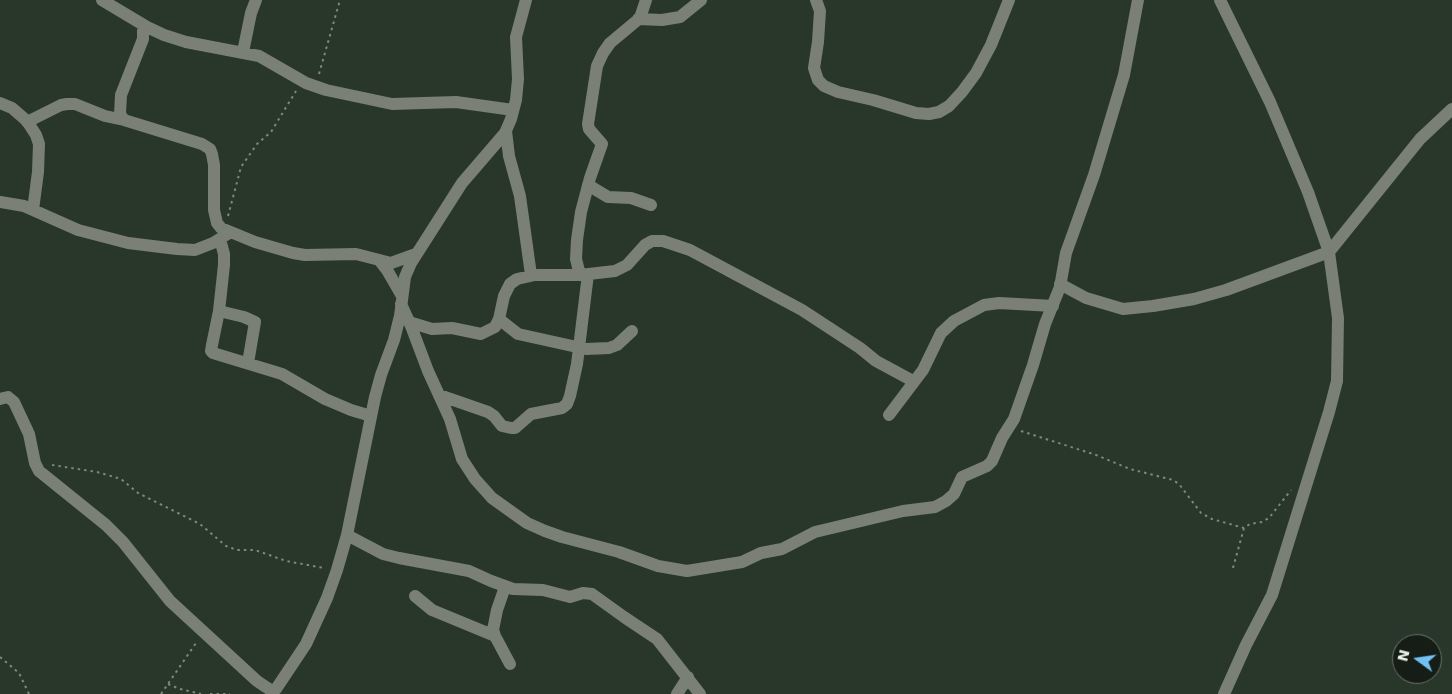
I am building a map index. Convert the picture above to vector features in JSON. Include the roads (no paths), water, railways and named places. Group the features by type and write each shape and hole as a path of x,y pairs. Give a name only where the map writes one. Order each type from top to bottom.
{"street":[{"path":"102,0 143,25 164,35 186,42 260,56 301,81 346,95 392,104 456,102 513,110"},
{"path":"243,52 251,13 256,0"},
{"path":"0,399 8,397 14,402 29,434 35,463 39,471 92,513 123,542 170,601 272,693 306,644 327,598 337,570 381,374 394,340 400,316 405,277 416,254 462,182 506,132 516,100 518,79 516,37 526,0"},
{"path":"439,395 488,412 502,426 515,428 531,414 556,410 567,404 572,387 578,348 584,275 576,259 577,240 581,212 588,185 602,144 589,129 588,124 597,66 610,43 638,19 643,11 646,0"},
{"path":"638,19 662,20 680,17 702,0"},
{"path":"816,0 820,11 814,68 818,80 824,86 838,92 881,102 916,113 929,114 939,112 949,106 971,80 991,45 1009,0"},
{"path":"380,261 387,270 401,300 450,419 462,459 475,479 492,498 526,523 562,537 619,552 658,566 687,571 742,562 761,553 782,549 815,532 903,511 935,507 954,494 962,477 987,466 992,461 1002,438 1009,429 1033,366 1045,324 1060,284 1066,253 1094,175 1124,75 1138,0"},
{"path":"1220,0 1270,102 1308,192 1329,252 1338,318 1337,381 1329,412 1272,595 1246,645 1224,694"},
{"path":"124,120 120,110 121,94 144,39 143,25"},
{"path":"0,103 12,108 27,122 36,135 39,144 34,210"},
{"path":"27,122 61,105 75,104 105,116 202,144 210,149 212,154 214,165 214,210 217,223 225,234 305,255 356,254 391,263 416,254"},
{"path":"1060,284 1086,298 1124,309 1153,306 1194,299 1226,290 1329,252 1420,139 1452,109"},
{"path":"506,132 509,156 520,196 531,275"},
{"path":"588,185 608,197 625,197 651,205"},
{"path":"0,202 24,206 78,230 128,243 195,250 225,234"},
{"path":"225,234 219,311 211,351 216,355 282,374 325,399 371,416"},
{"path":"409,322 432,329 443,330 452,328 481,334 495,327 499,319 504,296 510,284 517,279 531,275 584,275 615,271 627,265 645,245 652,241 663,241 690,250 787,304 802,310 860,348 876,361 914,381"},
{"path":"889,415 923,370 941,333 954,321 984,305 999,302 1053,306"},
{"path":"219,311 244,317 255,322 248,364"},
{"path":"499,319 518,334 578,348 609,348 617,345 632,331"},
{"path":"346,535 383,554 469,571 505,587 543,590 570,597 582,593 592,594 657,639 700,694"},
{"path":"505,587 493,630 510,664"},
{"path":"416,596 432,610 495,636"},
{"path":"677,694 688,677"}]}
